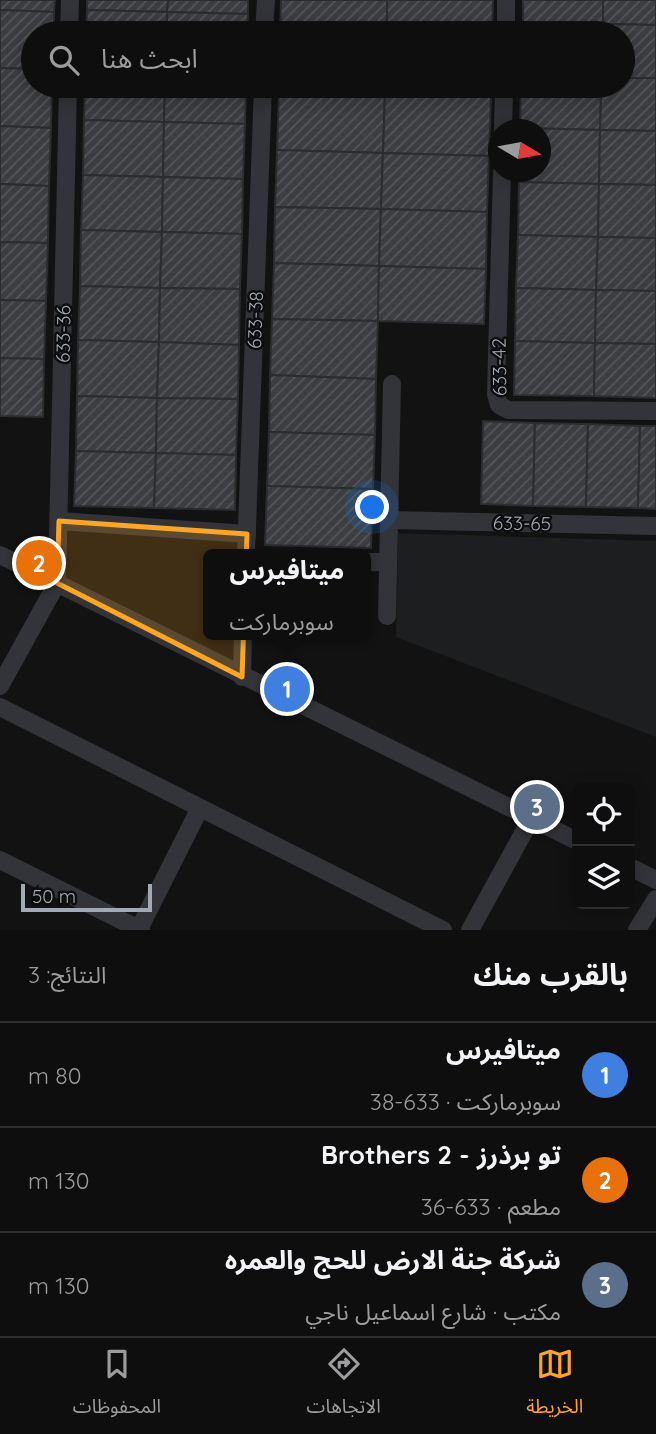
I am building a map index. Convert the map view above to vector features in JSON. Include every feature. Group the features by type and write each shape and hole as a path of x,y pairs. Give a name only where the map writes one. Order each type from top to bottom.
{"street":[{"path":"69,21 70,0"},
{"path":"265,21 266,0"},
{"path":"506,0 506,21"},
{"name":"633-36","path":"57,583 68,98"},
{"name":"633-38","path":"246,549 263,98"},
{"path":"503,119 504,98"},
{"name":"633-42","path":"502,182 496,394 499,405 508,410 656,411"},
{"path":"387,616 392,384"},
{"name":"633-65","path":"389,520 656,526"},
{"path":"59,521 247,534"},
{"path":"0,555 572,839"},
{"path":"371,562 388,562"},
{"path":"0,686 57,583"},
{"path":"242,677 243,640"},
{"path":"0,707 443,930"},
{"path":"0,860 140,930 200,808"},
{"path":"470,930 531,819"},
{"path":"635,870 656,880"},
{"path":"646,925 656,899"}],"highlighted area":[{"path":"59,521 247,534 242,677 57,583"}],"shaded area":[{"path":"398,533 656,541 656,737 396,637"}],"building":[{"path":"0,0 55,0 54,12 0,10"},
{"path":"87,0 168,0 167,12 87,10"},
{"path":"168,0 248,0 248,14 167,12"},
{"path":"281,0 387,0 387,21 280,21"},
{"path":"387,0 493,0 492,21 387,21"},
{"path":"523,0 603,0 603,21 523,21"},
{"path":"603,0 656,0 656,25 635,25 635,21 603,21"},
{"path":"0,10 54,12 54,21 21,21 21,69 0,68"},
{"path":"87,10 167,12 167,21 87,21"},
{"path":"167,12 248,14 248,21 167,21"},
{"path":"635,25 656,25 656,78 635,78"},
{"path":"0,68 21,69 21,98 52,98 51,128 0,126"},
{"path":"635,78 656,78 656,131 600,130 601,98 635,98"},
{"path":"85,98 165,98 164,122 84,120"},
{"path":"165,98 246,98 245,124 164,122"},
{"path":"279,98 385,98 383,153 277,150"},
{"path":"385,98 491,98 488,156 383,153"},
{"path":"521,98 601,98 600,130 551,129 551,119 520,119"},
{"path":"84,120 164,122 163,177 83,175"},
{"path":"164,122 245,124 243,179 163,177"},
{"path":"0,126 51,128 49,186 0,184"},
{"path":"551,129 600,130 599,184 519,182 551,182"},
{"path":"600,130 656,131 656,185 599,184"},
{"path":"277,150 383,153 381,209 275,207"},
{"path":"383,153 488,156 487,212 381,209"},
{"path":"83,175 163,177 162,232 81,230"},
{"path":"163,177 243,179 242,234 162,232"},
{"path":"519,182 599,184 598,237 518,235"},
{"path":"0,184 49,186 48,243 0,242"},
{"path":"599,184 656,185 656,238 598,237"},
{"path":"275,207 381,209 379,266 274,263"},
{"path":"381,209 487,212 486,269 379,266"},
{"path":"81,230 162,232 160,288 80,286"},
{"path":"162,232 242,234 240,289 160,288"},
{"path":"518,235 598,237 596,290 516,288"},
{"path":"598,237 656,238 656,291 596,290"},
{"path":"0,242 48,243 46,301 0,300"},
{"path":"274,263 379,266 378,321 272,319"},
{"path":"379,266 486,269 484,324 378,321"},
{"path":"80,286 160,288 159,342 78,340"},
{"path":"160,288 240,289 239,345 159,342"},
{"path":"516,288 596,290 595,343 515,341"},
{"path":"596,290 656,291 656,344 595,343"},
{"path":"0,300 46,301 44,359 0,358"},
{"path":"272,319 378,321 376,379 270,375"},
{"path":"78,340 159,342 157,398 77,396"},
{"path":"515,341 595,343 594,396 514,395"},
{"path":"159,342 239,345 238,399 157,398"},
{"path":"595,343 656,344 656,398 594,396"},
{"path":"0,358 44,359 43,417 0,416"},
{"path":"270,375 376,379 375,435 269,432"},
{"path":"77,396 157,398 156,453 76,451"},
{"path":"157,398 238,399 236,455 156,453"},
{"path":"483,421 535,423 533,506 481,504"},
{"path":"535,423 588,424 586,507 533,506"},
{"path":"588,424 640,426 638,508 586,507"},
{"path":"640,426 656,426 656,509 638,508"},
{"path":"269,432 375,435 373,489 267,486"},
{"path":"76,451 156,453 154,508 74,506"},
{"path":"156,453 236,455 235,510 154,508"},
{"path":"267,486 373,489 371,548 265,545"}],"place":[{"name":"تو برذرز - 2 Brothers","path":"39,563"},
{"name":"ميتافيرس","path":"287,689"},
{"name":"شركة جنة الارض للحج والعمره","path":"537,807"}]}
